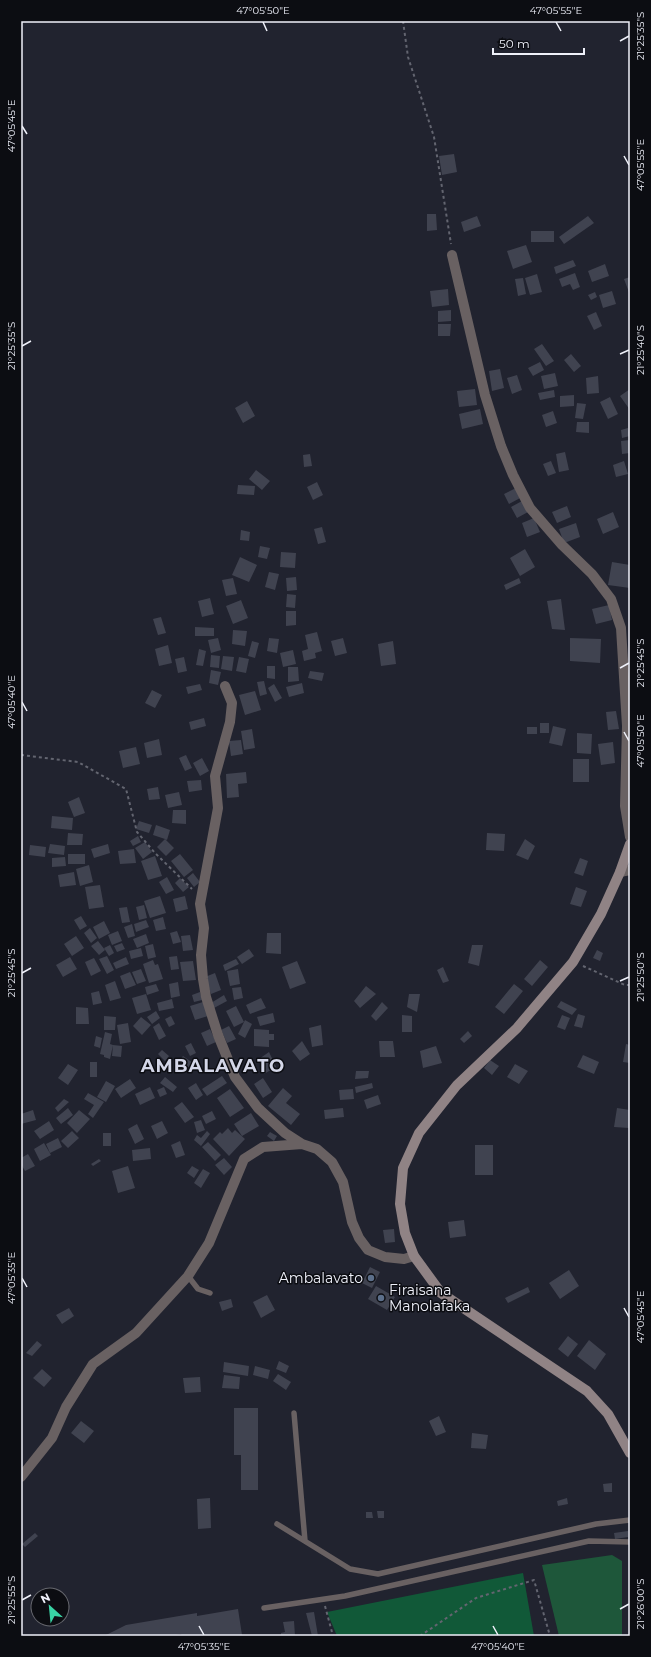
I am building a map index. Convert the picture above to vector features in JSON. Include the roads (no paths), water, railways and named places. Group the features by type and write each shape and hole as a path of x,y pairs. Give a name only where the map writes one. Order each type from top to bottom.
{"street":[{"path":"452,255 485,395 501,446 513,475 530,508 562,545 592,574 611,599 621,628 627,726 625,806 630,837"},
{"path":"225,686 232,703 230,722 215,776 218,808 200,904 204,928 201,955 202,979 211,1012 236,1077 258,1108 286,1133 302,1144 317,1149 332,1162 343,1182 352,1222 358,1238 368,1250 385,1257 404,1259 414,1256"},
{"path":"630,844 625,871 573,962 517,1028 456,1086 419,1133 403,1168 400,1204 405,1233 414,1256 441,1293 587,1391 608,1414 630,1453"},
{"path":"21,1477 52,1438 66,1407 93,1364 136,1333 188,1276 209,1242 244,1159 263,1147 302,1144"}],"lane":[{"path":"188,1276 198,1289 210,1293"},
{"path":"294,1413 305,1541"},
{"path":"277,1524 350,1569 378,1574 596,1524 630,1520"},
{"path":"264,1608 345,1596 589,1540 630,1542"}],"place":[{"name":"Ambalavato","path":"371,1278"},
{"name":"Firaisana Manolafaka","path":"381,1298"}],"district":[{"name":"AMBALAVATO","path":"213,1066"}]}
